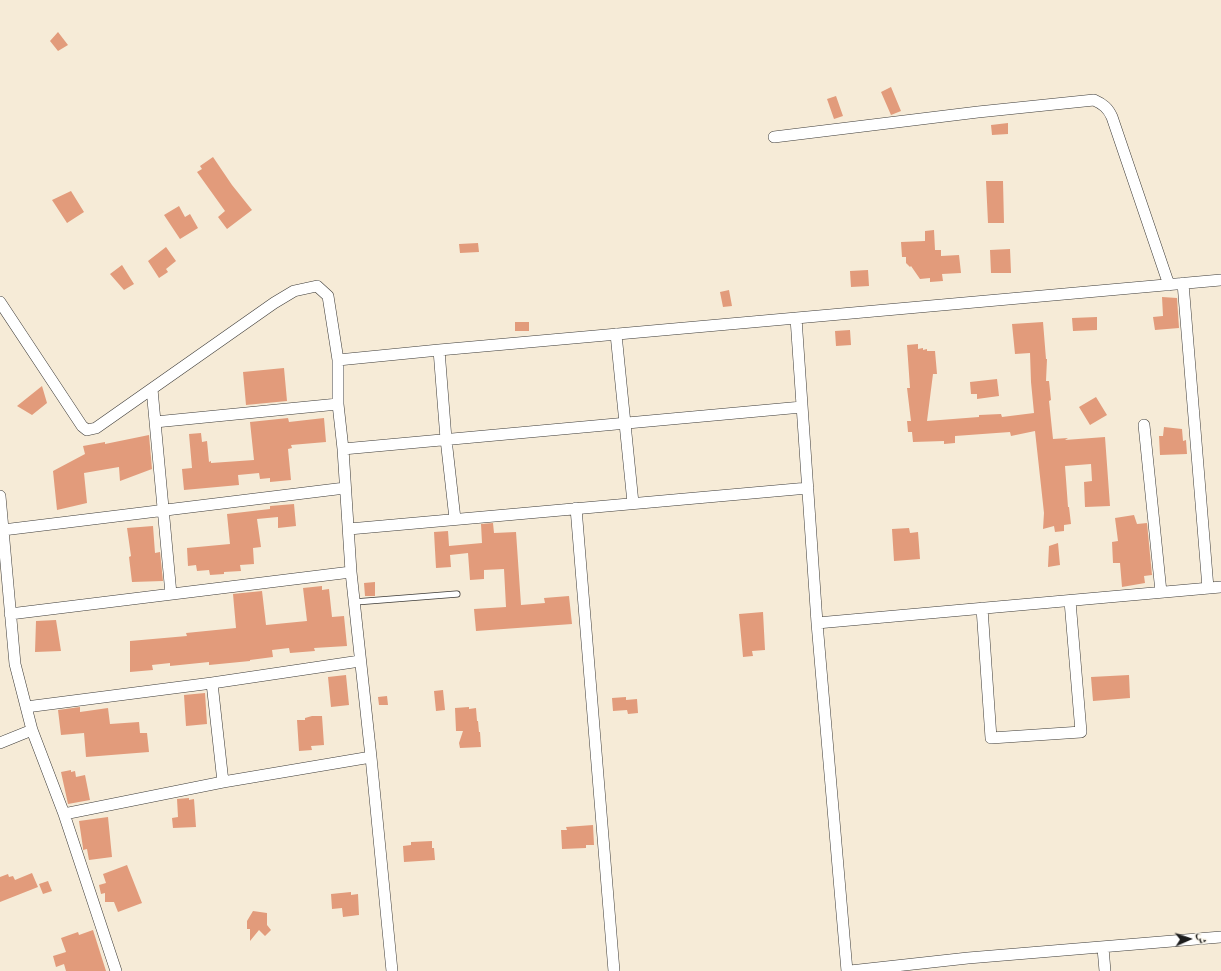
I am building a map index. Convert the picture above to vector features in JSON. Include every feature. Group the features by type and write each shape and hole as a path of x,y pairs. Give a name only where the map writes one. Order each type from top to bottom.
{"street":[{"path":"774,137 970,113 1094,100 1109,109 1169,285"},
{"path":"338,360 1221,280"},
{"path":"1183,283 1208,588"},
{"path":"0,302 82,426 87,430 96,428 274,303 294,291 317,286 328,296 338,360 338,404 343,449 352,572 392,971"},
{"path":"796,318 817,623 848,971 968,958 1103,948 1221,937"},
{"path":"616,334 633,503"},
{"path":"439,350 446,439 455,519"},
{"path":"152,389 171,594"},
{"path":"155,422 338,404"},
{"path":"343,449 802,407"},
{"path":"1144,425 1161,592"},
{"path":"3,530 345,488"},
{"path":"349,529 808,488"},
{"path":"0,496 15,664 32,730 64,814 116,971"},
{"path":"576,508 614,971"},
{"path":"10,614 352,572"},
{"path":"817,623 1221,587"},
{"path":"982,608 991,738 1081,732 1070,601"},
{"path":"26,707 212,683 360,661"},
{"path":"212,683 223,782"},
{"path":"0,743 32,730"},
{"path":"64,814 223,782 371,757"},
{"path":"1103,948 1105,971"}],"lane":[{"path":"355,602 457,594"}],"building":[{"path":"58,32 68,45 58,51 50,41"},
{"path":"891,87 901,111 891,115 881,92"},
{"path":"836,96 843,116 834,119 827,99"},
{"path":"1008,123 1008,134 992,135 991,125"},
{"path":"213,157 232,185 252,210 227,229 218,217 225,211 197,172 202,169 200,166"},
{"path":"986,181 1003,181 1004,223 988,223"},
{"path":"71,191 84,212 67,223 52,200"},
{"path":"179,206 185,217 190,214 198,228 180,239 164,215"},
{"path":"934,230 935,250 941,250 941,256 959,255 961,273 942,274 943,281 930,282 930,278 920,279 911,266 910,267 906,263 906,257 902,257 901,242 925,241 925,231"},
{"path":"478,243 479,252 460,253 459,244"},
{"path":"166,247 176,261 166,269 168,272 159,278 148,261"},
{"path":"1010,249 1011,273 991,273 990,250"},
{"path":"122,265 134,284 124,290 110,274"},
{"path":"868,270 869,286 851,287 850,271"},
{"path":"729,290 732,306 723,307 720,292"},
{"path":"1162,297 1177,298 1179,328 1155,330 1153,317 1163,316"},
{"path":"1097,317 1097,330 1073,331 1072,318"},
{"path":"515,322 529,322 529,331 515,331"},
{"path":"1043,322 1047,359 1046,381 1049,381 1051,400 1049,401 1053,439 1068,438 1065,440 1105,437 1110,506 1085,507 1084,482 1092,481 1091,464 1065,466 1068,507 1071,524 1064,525 1064,531 1055,532 1054,526 1043,529 1044,513 1035,431 1011,436 1010,432 955,436 955,443 944,444 944,441 913,442 912,432 908,432 907,421 911,421 907,388 910,388 907,345 918,344 918,349 923,348 923,350 927,349 927,351 935,351 937,374 933,374 927,421 979,417 979,415 1001,414 1002,417 1034,413 1030,353 1015,354 1012,324"},
{"path":"850,330 851,345 836,346 835,331"},
{"path":"284,368 287,401 246,405 243,372"},
{"path":"997,379 999,396 977,399 977,394 971,394 970,382"},
{"path":"42,386 47,403 32,415 17,406"},
{"path":"1096,397 1107,415 1090,425 1079,407"},
{"path":"288,418 289,422 324,418 326,442 291,445 292,448 288,449 291,480 270,482 270,478 260,479 259,473 238,475 239,485 184,490 182,469 192,468 189,434 201,433 202,442 207,441 209,462 211,461 211,463 254,460 250,422"},
{"path":"1164,427 1182,429 1183,441 1186,440 1187,454 1160,455 1159,436 1163,436"},
{"path":"149,435 152,469 120,481 119,467 84,473 87,503 57,510 53,471 85,454 83,446 105,442 105,444"},
{"path":"294,504 296,526 278,528 278,517 257,519 261,547 253,548 254,564 240,565 241,571 210,575 209,570 197,571 196,565 188,566 187,548 230,544 227,514 270,509 270,506"},
{"path":"1134,515 1137,524 1147,523 1152,575 1144,576 1145,583 1122,587 1120,563 1113,563 1112,542 1118,541 1115,518"},
{"path":"493,523 494,533 516,532 521,605 545,603 544,598 569,596 572,624 476,631 474,609 506,607 504,569 484,570 484,579 470,580 468,553 450,555 451,567 436,568 434,532 448,531 449,546 482,543 481,524"},
{"path":"153,526 155,553 160,552 163,581 132,582 129,557 131,556 127,528"},
{"path":"909,528 910,533 918,532 920,559 894,561 892,529"},
{"path":"1058,543 1060,565 1048,567 1049,546"},
{"path":"375,582 375,596 365,596 364,583"},
{"path":"322,586 322,590 329,589 332,617 344,616 347,646 314,648 315,651 290,653 289,648 272,650 273,657 250,661 209,665 209,662 170,666 170,663 152,665 153,670 130,672 130,641 187,636 186,633 236,628 233,594 262,591 266,625 307,621 303,588"},
{"path":"763,612 765,650 752,651 753,656 743,657 739,614"},
{"path":"56,620 61,651 35,652 36,621"},
{"path":"346,675 349,705 331,707 328,677"},
{"path":"1129,675 1130,698 1093,701 1091,677"},
{"path":"443,690 445,710 436,711 434,691"},
{"path":"205,693 207,724 186,726 184,695"},
{"path":"387,696 388,705 379,705 378,697"},
{"path":"626,697 626,700 637,699 638,713 628,714 627,710 613,711 612,698"},
{"path":"80,707 80,712 108,708 110,724 139,722 140,733 147,733 149,752 86,757 84,733 61,735 58,710"},
{"path":"469,707 469,709 476,708 481,747 460,748 459,743 463,731 456,731 455,708"},
{"path":"322,716 324,745 311,746 312,750 299,751 297,720 305,720 305,718"},
{"path":"71,770 71,772 75,771 76,777 85,775 90,800 68,804 61,772"},
{"path":"189,798 189,800 194,799 196,827 173,828 172,818 178,817 177,799"},
{"path":"108,817 112,857 89,860 87,849 83,850 79,821"},
{"path":"593,825 594,845 586,845 586,848 562,849 561,830 567,830 566,827"},
{"path":"432,841 435,860 404,862 403,846 411,845 411,842"},
{"path":"127,865 142,903 118,912 114,902 105,902 105,893 101,894 99,885 106,883 103,874"},
{"path":"32,873 38,887 0,902 0,877 8,874 9,877 13,876 15,880"},
{"path":"48,881 52,891 43,894 39,884"},
{"path":"351,892 351,895 358,894 359,915 343,917 342,908 332,909 331,894"},
{"path":"253,911 267,913 267,925 271,930 265,936 259,930 250,941 250,929 247,929 247,921"},
{"path":"93,930 106,971 66,971 64,964 56,967 53,956 66,952 61,938 78,932 79,935"}]}
